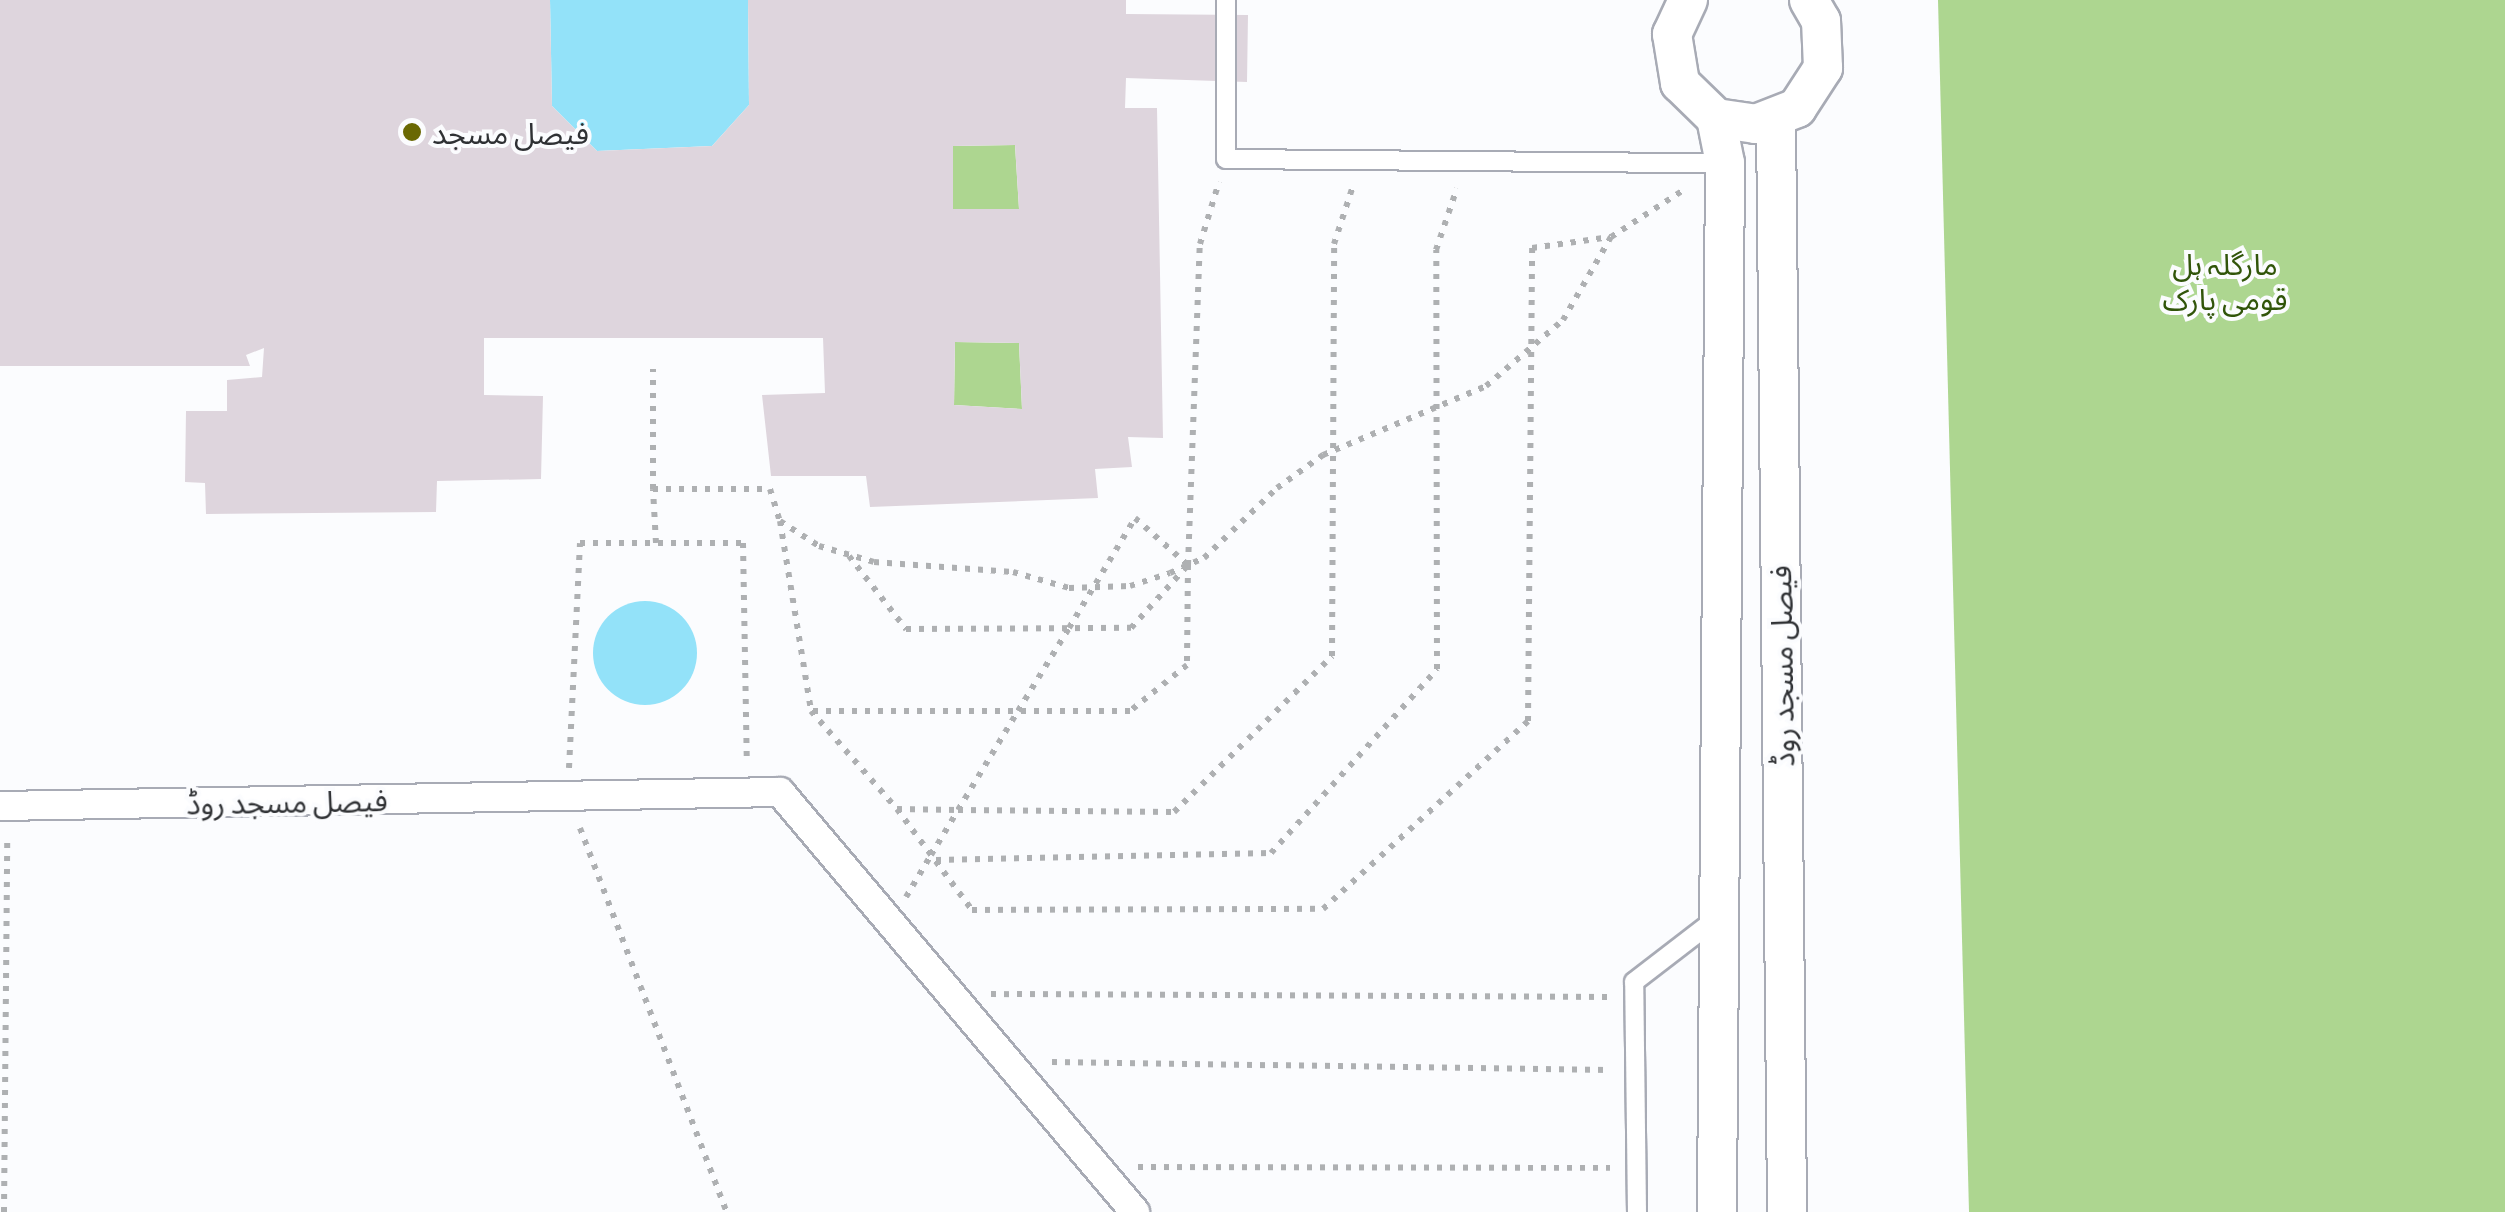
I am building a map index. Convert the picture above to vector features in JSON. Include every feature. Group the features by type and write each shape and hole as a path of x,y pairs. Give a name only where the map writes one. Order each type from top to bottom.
{"street":[{"path":"1688,0 1672,34 1672,59 1695,104 1716,118 1776,120 1813,90 1823,68 1821,21 1809,0"},
{"name":"فیصل مسجد روڈ","path":"1716,118 1725,163 1718,1212"},
{"name":"فیصل مسجد روڈ","path":"1776,120 1787,1212"},
{"name":"فیصل مسجد روڈ","path":"4,806 780,792 954,994"},
{"path":"954,994 1135,1212"}],"lane":[{"path":"1226,0 1226,159 1725,163"},
{"path":"1636,1212 1634,982 1719,916"}],"path":[{"path":"811,712 1130,711 1188,665 1200,244 1226,159"},
{"path":"897,809 1174,812 1332,656 1334,244 1361,160"},
{"path":"933,857 1271,852 1437,670 1436,250 1467,161"},
{"path":"652,489 770,490 780,520 811,712 897,809 972,910 1324,909 1528,721 1532,248 1612,237 1725,163"},
{"path":"780,520 819,546 849,555 1013,572 1070,588 1130,586 1188,564 1240,529 1276,488 1332,450 1434,412 1486,386 1563,320 1612,237"},
{"path":"653,369 652,489 656,543"},
{"path":"911,888 1135,518 1188,564"},
{"path":"727,1212 568,797 580,543 743,542 748,793"},
{"path":"849,555 906,628 1131,628 1188,564"},
{"path":"4,806 4,1212"},
{"path":"954,994 1634,997"},
{"path":"1010,1062 1635,1071"},
{"path":"1098,1166 1636,1168"}],"green space":[{"name":"مارگلہ ہل قومی پارک","path":"1938,0 2505,0 2505,1212 1969,1212"},
{"path":"1015,145 1019,209 953,209 953,146"},
{"path":"955,342 1019,343 1022,409 954,405"}],"water":[{"path":"550,0 748,0 749,105 712,146 597,151 552,106"},
{"path":"645,601 665,605 688,624 697,653 693,673 674,696 645,705 625,701 602,682 593,653 597,633 616,610"}],"building":[{"name":"فیصل مسجد","path":"0,0 550,0 552,106 597,151 712,146 749,105 748,0 1126,0 1126,14 1248,15 1247,82 1126,78 1125,108 1157,108 1163,438 1128,437 1132,467 1095,469 1098,498 870,507 866,476 771,476 762,395 825,393 823,338 484,338 484,395 543,396 541,479 437,481 436,512 206,514 205,483 185,482 186,411 227,411 227,380 262,377 264,348 246,355 250,366 0,366","holes":["1015,145 1019,209 953,209 953,146","955,342 1019,343 1022,409 954,405"]}],"place":[{"name":"فیصل مسجد","path":"412,132"}]}
